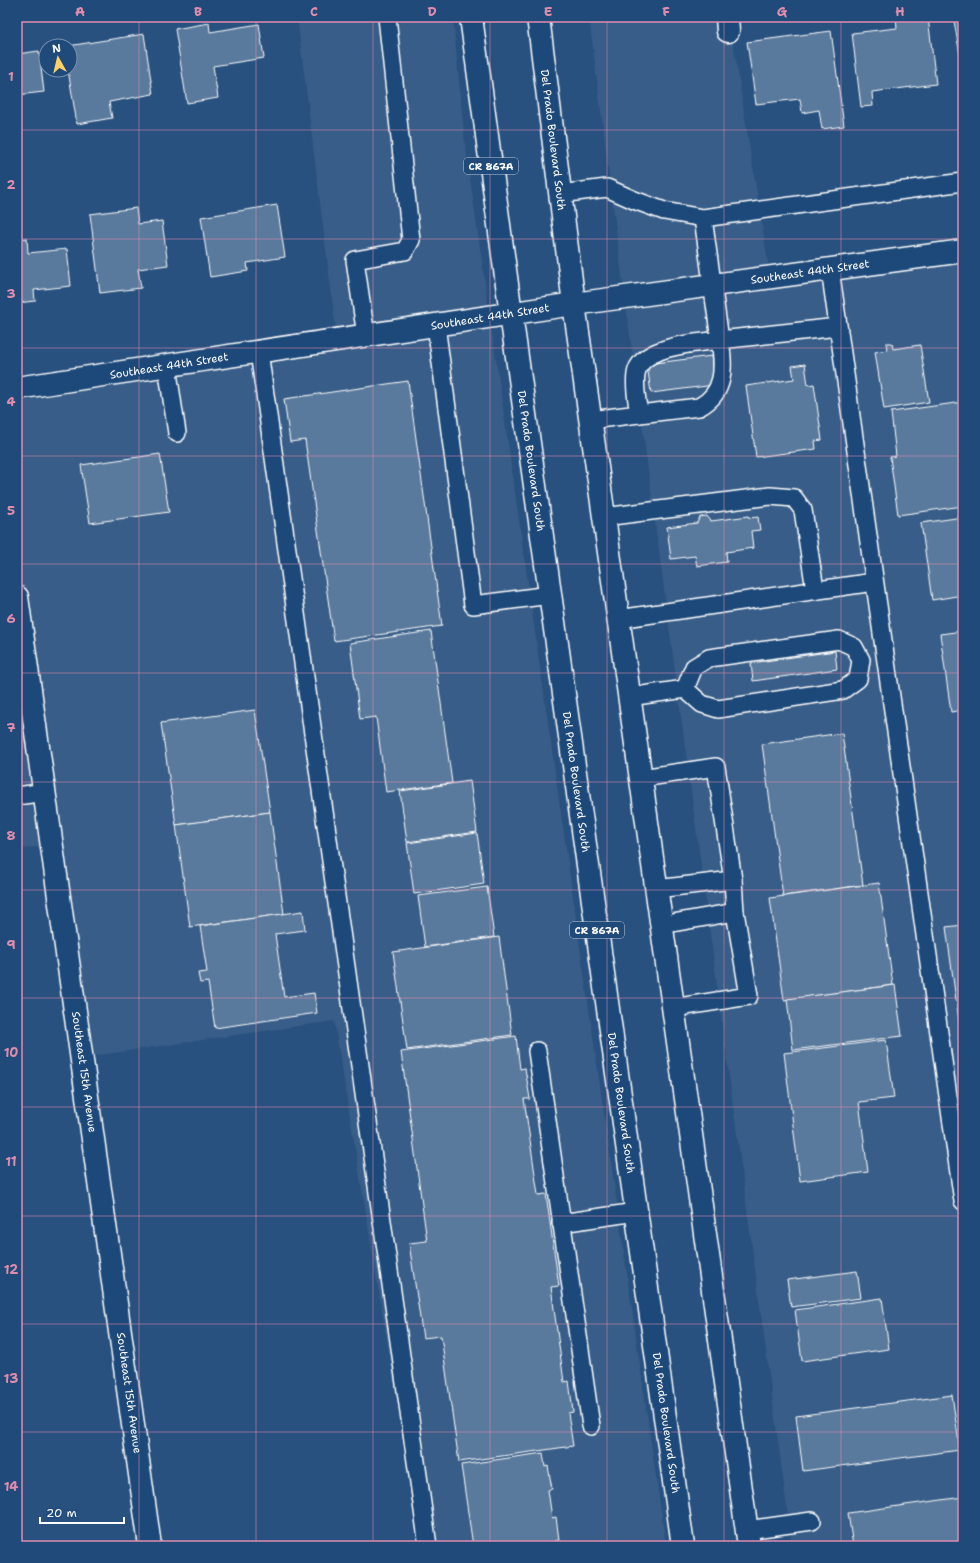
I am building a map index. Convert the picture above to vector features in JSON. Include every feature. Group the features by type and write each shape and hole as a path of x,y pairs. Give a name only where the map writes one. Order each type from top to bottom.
{"main road":[{"name":"Del Prado Boulevard South","path":"471,17 683,1546"},
{"name":"Del Prado Boulevard South","path":"538,17 590,420 748,1538"},
{"name":"Southeast 44th Street","path":"17,388 574,304 963,251"},
{"name":"Southeast 15th Avenue","path":"17,598 19,629 44,792 150,1546"}],"lane":[{"path":"366,336 355,260 405,251 411,240 387,17"},
{"path":"560,194 607,188 664,211 703,218 963,182"},
{"path":"590,420 699,407 705,403 719,385 723,374 723,360 703,218"},
{"path":"830,269 963,1200"},
{"path":"436,325 473,605 550,595"},
{"path":"639,414 636,372 641,363 652,354 665,348 720,340 838,327"},
{"path":"259,352 428,1546"},
{"path":"167,366 178,433"},
{"path":"604,517 770,496 794,498 803,510 815,590"},
{"path":"618,619 874,582"},
{"path":"629,697 685,689 702,704 718,709 843,690 858,679 862,660 854,647 840,640 709,658 694,666 685,689"},
{"path":"862,660 885,657"},
{"path":"641,778 716,767 733,880 748,996 673,1008"},
{"path":"17,796 44,792"},
{"path":"656,889 733,880"},
{"path":"661,925 736,912"},
{"path":"537,1050 591,1426"},
{"path":"561,1223 636,1212"},
{"path":"748,1538 812,1521"}],"shaded area":[{"path":"297,17 453,17 465,143 666,1546 421,1546 334,1021 93,1056 59,843 17,850 17,383 336,331"},
{"path":"589,17 729,17 772,287 963,260 963,1546 792,1546 619,253"}],"building":[{"path":"896,17 928,17 936,84 872,92 873,106 861,107 852,33 897,28"},
{"path":"963,20 963,72 954,21"},
{"path":"209,23 210,32 259,24 264,58 213,66 218,98 187,103 175,29"},
{"path":"831,31 844,126 822,129 819,110 802,113 800,99 756,104 747,42"},
{"path":"144,34 153,94 109,102 112,118 77,124 69,78 78,78 78,44"},
{"path":"38,51 38,78 42,78 44,92 17,95 17,54"},
{"path":"277,205 285,257 247,263 248,271 210,277 201,217"},
{"path":"136,208 138,224 162,221 168,265 138,269 141,288 100,293 90,214"},
{"path":"27,238 28,253 67,249 71,286 34,290 35,301 17,303 17,239"},
{"path":"886,343 892,343 893,349 920,345 929,402 884,409 875,352 887,350"},
{"path":"712,356 715,385 651,393 647,364"},
{"path":"805,364 808,385 814,384 822,440 815,441 816,449 756,457 746,386 794,379 792,366"},
{"path":"408,381 442,626 334,641 305,440 290,442 284,399"},
{"path":"963,402 963,506 898,515 890,457 896,456 891,412"},
{"path":"160,454 169,512 90,523 81,465"},
{"path":"707,516 711,521 749,516 749,518 758,517 760,530 751,531 753,548 726,552 727,562 697,566 695,556 671,559 667,527 697,523 700,517"},
{"path":"963,517 963,595 932,600 921,523"},
{"path":"431,631 452,783 386,792 376,717 360,719 350,643"},
{"path":"963,631 963,710 951,712 940,634"},
{"path":"835,651 837,669 753,681 751,663"},
{"path":"255,710 270,812 176,825 161,723"},
{"path":"842,733 863,885 783,896 762,744"},
{"path":"470,781 477,832 407,842 400,791"},
{"path":"270,812 284,914 190,927 176,825"},
{"path":"477,833 484,884 414,894 407,843"},
{"path":"879,883 893,985 784,1000 770,898"},
{"path":"487,887 494,937 425,947 418,896"},
{"path":"303,911 305,930 275,934 284,997 314,993 317,1013 215,1028 208,982 200,983 198,973 207,972 200,926"},
{"path":"963,925 963,1029 960,1029 946,927"},
{"path":"499,937 512,1035 407,1050 393,952"},
{"path":"895,985 902,1036 793,1050 787,999"},
{"path":"516,1036 520,1069 525,1068 530,1099 524,1099 538,1195 546,1194 559,1286 551,1287 564,1382 569,1381 573,1412 568,1413 573,1446 459,1462 441,1336 423,1338 409,1243 427,1241 401,1052"},
{"path":"886,1040 894,1098 859,1102 868,1172 800,1181 784,1053"},
{"path":"857,1271 861,1298 791,1307 787,1280"},
{"path":"882,1298 889,1349 802,1361 795,1310"},
{"path":"952,1395 960,1450 803,1471 796,1416"},
{"path":"543,1453 545,1467 548,1466 552,1489 548,1490 552,1518 556,1517 559,1540 555,1541 556,1546 473,1546 461,1465"},
{"path":"963,1497 963,1546 853,1546 848,1513"}]}
